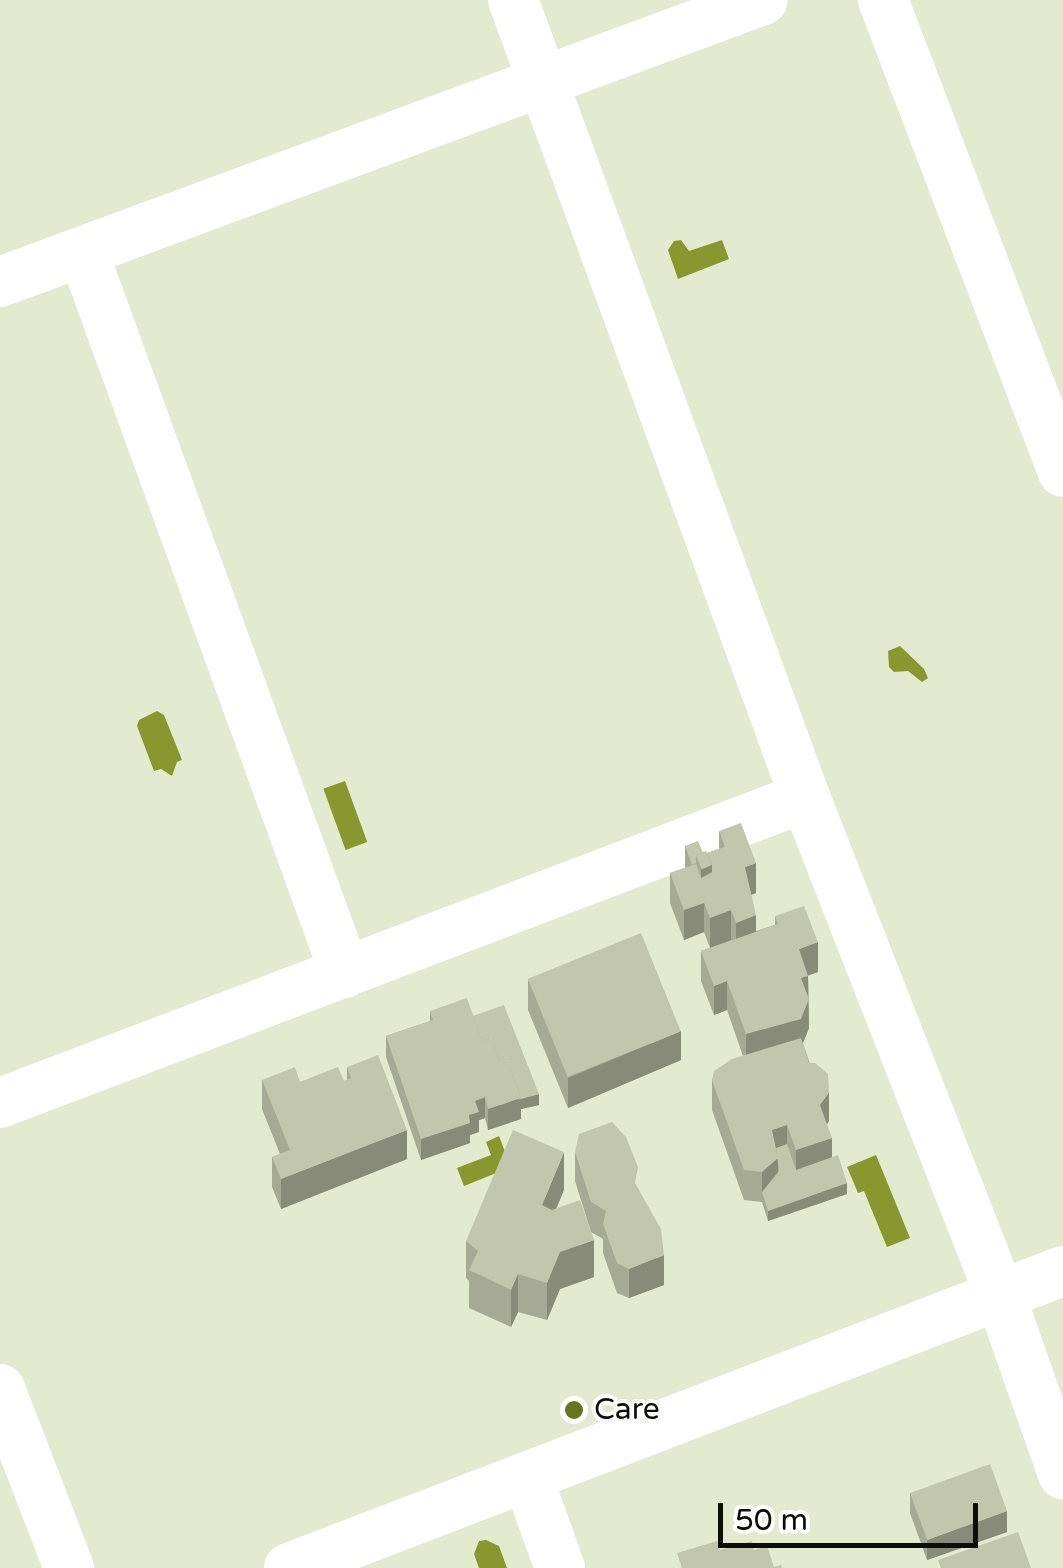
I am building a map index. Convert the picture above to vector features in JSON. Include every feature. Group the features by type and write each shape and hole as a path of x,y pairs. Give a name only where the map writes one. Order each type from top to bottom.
{"street":[{"path":"513,0 805,798 1000,1295 1063,1474"},
{"path":"0,282 763,0"},
{"path":"884,0 1063,472"},
{"path":"83,252 346,973"},
{"path":"0,1103 805,798"},
{"path":"289,1568 1063,1271"},
{"path":"0,1389 68,1568"},
{"path":"528,1479 560,1568"}],"shaded area":[{"path":"681,240 689,251 722,240 729,259 678,279 668,250 674,241"},
{"path":"900,646 928,678 922,682 908,671 894,672 889,667 888,651"},
{"path":"157,711 164,715 182,760 177,762 172,776 161,769 154,771 137,726 139,720"},
{"path":"345,781 367,842 346,850 323,789"},
{"path":"499,1136 511,1167 464,1186 457,1168 491,1155 486,1142"},
{"path":"876,1155 910,1238 887,1247 864,1191 858,1193 847,1167"},
{"path":"479,1541 499,1546 507,1568 479,1568 474,1554"}],"building":[{"path":"741,823 756,863 745,867 756,915 736,923 731,910 710,918 704,903 684,910 670,873 696,864 701,878 712,872 707,853 725,847 719,831"},
{"path":"698,841 703,853 696,856 692,865 685,846"},
{"path":"706,851 712,865 702,869 696,855"},
{"path":"804,906 818,942 799,949 808,976 801,978 809,999 801,1019 746,1034 727,981 714,986 701,951 778,924 775,916"},
{"path":"641,933 681,1031 568,1077 528,979"},
{"path":"467,998 482,1042 491,1038 499,1060 506,1057 521,1098 488,1109 485,1097 475,1101 479,1112 469,1115 470,1123 421,1139 386,1036 433,1020 430,1011"},
{"path":"504,1005 539,1094 518,1100 521,1098 506,1057 499,1060 491,1038 482,1042 473,1016"},
{"path":"801,1038 809,1063 815,1063 828,1074 829,1092 820,1105 832,1138 796,1150 787,1125 772,1130 778,1158 762,1172 744,1170 712,1080 714,1071 732,1059"},
{"path":"378,1055 407,1130 281,1179 272,1157 290,1150 262,1080 295,1067 300,1082 338,1067 344,1081 351,1078 347,1067"},
{"path":"612,1122 626,1137 638,1167 635,1183 661,1229 664,1255 629,1269 617,1263 603,1224 606,1211 591,1202 575,1152 579,1134"},
{"path":"513,1130 564,1152 542,1205 552,1210 580,1200 594,1240 560,1252 547,1283 518,1274 511,1290 469,1270 478,1251 466,1241"},
{"path":"787,1144 796,1170 838,1155 847,1183 768,1211 762,1192 779,1171 776,1148"},
{"path":"990,1464 1007,1511 927,1540 910,1493"},
{"path":"1018,1532 1031,1568 941,1568 938,1560"},
{"path":"717,1541 720,1550 752,1541 754,1550 767,1546 774,1567 782,1568 682,1568 677,1553"}],"place":[{"name":"Care","path":"574,1410"}]}
